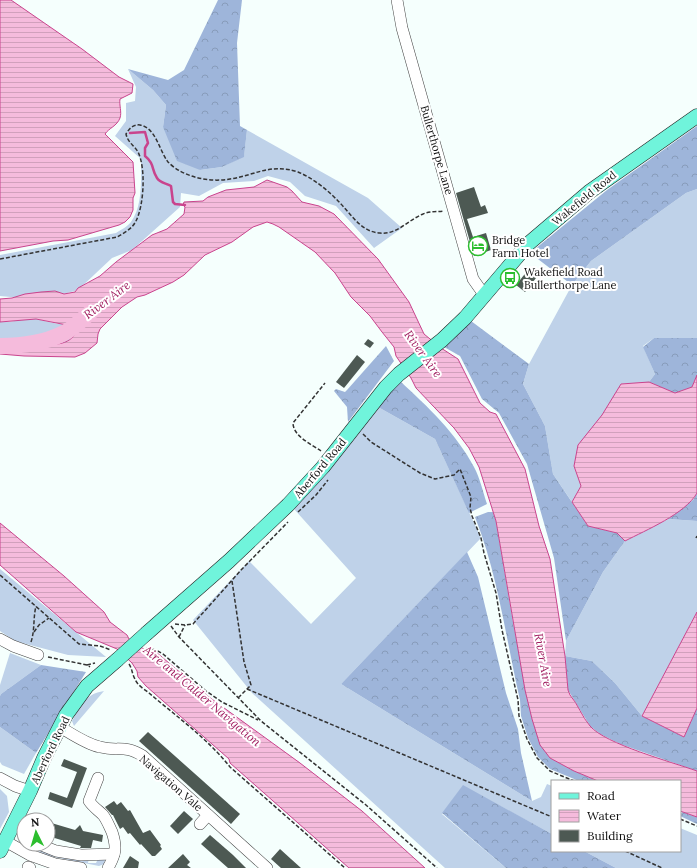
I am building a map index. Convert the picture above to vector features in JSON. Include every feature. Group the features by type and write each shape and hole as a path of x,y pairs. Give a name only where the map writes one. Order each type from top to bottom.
{"main road":[{"name":"Wakefield Road","path":"485,296 528,244 589,192 697,116"},
{"name":"Aberford Road","path":"2,846 60,727 87,686 229,561 277,515 303,489 330,458 386,386 442,340 485,296"}],"street":[{"name":"Bullerthorpe Lane","path":"397,0 402,28 473,279 485,296"},
{"path":"0,639 12,646 33,653"},
{"name":"Navigation Vale","path":"60,727 98,747 109,749 124,748 133,750 143,756 267,868"},
{"path":"0,778 15,786 30,791"},
{"path":"98,778 89,801 108,823 116,843 114,854 108,868"},
{"path":"200,824 208,815"},
{"path":"2,846 30,855 55,866 81,868"},
{"path":"56,851 81,855 114,854"}],"path":[{"path":"0,259 117,237 130,228 136,221 142,203 143,192 143,179 138,152 128,141 126,134 129,128 137,124 146,126 152,132 169,164 191,176 217,180 231,179 271,169 286,169 300,173 328,191 356,221 366,229 373,232 387,234 397,230 424,213 454,210"},
{"path":"325,382 293,423 293,428 295,433 330,458"},
{"path":"364,435 371,442 420,473 435,479 454,475 460,469 471,497 470,508 472,516 481,538 496,593 502,630 518,700 519,716 526,739 537,758 550,771 572,780"},
{"path":"298,512 316,495 330,477"},
{"path":"293,517 232,580 193,624 185,625 168,622 179,637 261,721 366,805 437,868"},
{"path":"0,575 79,644 100,646 120,657 130,665 134,678 142,688 190,728 221,756 230,767 345,868"},
{"path":"232,580 244,662 251,685 238,698"},
{"path":"36,606 34,616 33,653 87,665"},
{"path":"34,632 49,618"},
{"path":"179,637 185,625"},
{"path":"148,649 156,650 163,654 206,691 222,702 261,721"},
{"path":"247,689 551,818"},
{"path":"681,819 697,826"},
{"path":"627,852 662,868"}],"shaded area":[{"path":"128,69 153,90 166,105 163,127 200,170 222,167 244,156 247,130 368,198 402,228 374,248 336,206 305,196 290,182 268,176 254,181 223,183 199,196 181,193 180,207 132,250 112,258 78,290 43,300 0,296 0,255 116,233 130,223 135,215 138,208 141,183 141,159 115,136 126,121 126,103 135,101 136,87"},
{"path":"697,189 697,338 654,338 643,346 655,374 649,382 621,384 574,466 581,486 572,502 553,474 545,426 523,384 529,364 572,285 591,261 686,193"},
{"path":"36,319 58,324 63,323 76,327 77,332 70,340 60,344 41,339 35,340 28,338 0,340 0,322"},
{"path":"378,407 435,439 481,538 341,684 532,801 541,797 547,784 551,786 551,833 463,786 442,814 506,868 445,868 252,693 193,620 249,561 311,624 356,578 294,509"},
{"path":"668,519 697,521 697,612 642,716 615,683 592,661 565,656 566,641 603,572 625,541"},
{"path":"0,569 106,657 68,655 15,641 0,631"},
{"path":"10,653 41,665 0,696 0,685"},
{"path":"104,691 74,726 72,721 84,702 92,695"},
{"path":"0,727 36,753 24,774 2,765 0,762"},
{"path":"0,789 7,796 9,812 0,829"},
{"path":"681,828 697,835 697,868 616,868 586,852 681,852"},
{"path":"40,852 55,852 89,858 88,863 96,863 98,859 106,857 104,864 99,866 49,856"}],"green space":[{"path":"218,0 242,0 237,43 240,126 247,130 244,157 222,167 200,170 177,161 163,127 166,105 153,90 128,69 168,80 184,70"},
{"path":"697,126 697,189 686,193 591,261 572,285 530,253 607,190"},
{"path":"471,321 529,364 523,384 545,426 553,474 588,526 617,533 625,541 603,572 566,641 554,558 527,464 499,413 482,399 460,356 444,347"},
{"path":"654,338 697,338 697,375 692,387 675,393 649,382 655,374 643,347"},
{"path":"386,346 394,361 348,422 347,407 334,391 336,389 345,392"},
{"path":"400,381 431,411 459,443 476,471 487,504 469,513 435,439 378,407"},
{"path":"697,493 697,521 668,519 693,500"},
{"path":"488,512 493,512 496,521 513,622 532,719 550,758 574,771 596,780 577,780 550,769 538,757 528,738 521,716 520,700 496,584 475,517"},
{"path":"467,552 478,577 506,693 518,729 521,753 532,801 341,684"},
{"path":"565,656 592,661 615,683 642,716 684,737 697,708 697,771 620,744 600,734 590,726 568,690"},
{"path":"41,665 86,672 36,753 0,727 0,696"},
{"path":"463,785 551,833 551,852 586,852 616,868 506,868 442,813"},
{"path":"682,812 697,817 697,824 681,816"}],"water":[{"path":"0,0 11,0 82,49 119,77 133,84 132,93 120,99 121,113 119,121 105,134 133,162 135,193 133,198 133,210 130,217 125,222 68,240 53,241 0,251"},
{"path":"267,180 287,187 302,202 319,206 334,214 378,259 409,302 424,334 441,348 458,359 480,403 490,412 496,414 525,469 539,526 550,559 565,656 568,690 570,695 587,722 598,733 624,746 697,771 697,817 681,811 681,780 596,780 574,771 550,758 540,745 525,690 496,521 479,467 469,448 454,428 416,388 396,356 394,347 370,316 351,297 335,273 315,252 279,227 267,222 253,227 232,242 205,255 184,275 173,282 145,295 137,297 122,307 100,329 97,343 85,353 75,357 0,354 0,340 28,338 35,340 41,338 50,343 60,344 69,340 77,332 76,327 36,319 0,322 0,299 41,292 55,291 64,294 75,292 78,288 100,276 152,235 167,229 184,214 184,202 203,201 208,197 226,190 254,187"},
{"path":"697,375 697,493 684,508 674,515 654,527 625,541 617,533 588,526 572,502 581,486 574,466 578,445 602,415 621,384 649,382 675,393 692,387"},
{"name":"Aire and Calder Navigation","path":"0,523 64,576 104,612 110,622 127,635 129,639 148,652 156,652 209,697 300,763 362,811 425,868 349,868 230,763 229,759 146,686 138,677 137,671 132,663 117,649 76,632 0,565"},
{"path":"697,612 697,708 684,737 642,716"}],"building":[{"path":"474,187 481,207 485,205 488,213 467,219 473,237 486,233 491,250 474,256 456,193"},
{"path":"528,270 536,278 525,292 516,285"},
{"path":"368,339 374,343 370,348 364,344"},
{"path":"357,355 365,362 344,388 336,382"},
{"path":"148,732 240,814 231,824 139,741"},
{"path":"64,759 87,768 72,808 48,799 50,792 67,798 77,772 61,766"},
{"path":"114,801 117,805 121,802 128,811 130,810 143,833 150,830 161,845 160,846 162,849 155,856 152,856 130,833 128,834 123,827 120,829 113,815 105,807"},
{"path":"184,811 193,819 178,834 170,826"},
{"path":"56,824 75,830 80,825 83,831 103,835 102,842 93,840 91,848 80,848 81,846 56,838"},
{"path":"210,835 246,868 228,868 201,844"},
{"path":"280,849 301,868 281,868 271,859"},
{"path":"183,854 190,862 187,865 191,868 168,868"},
{"path":"130,856 139,862 138,868 123,868"}],"waterway":[{"path":"130,133 145,132 148,143 145,148 145,156 152,164 155,175 160,181 171,186 173,202 175,204 185,205"},
{"name":"River Aire","path":"0,346 16,346 47,340 66,332 90,313"}],"place":[{"name":"Bridge Farm Hotel","path":"478,246"},
{"name":"Wakefield Road Bullerthorpe Lane","path":"510,278"}]}
